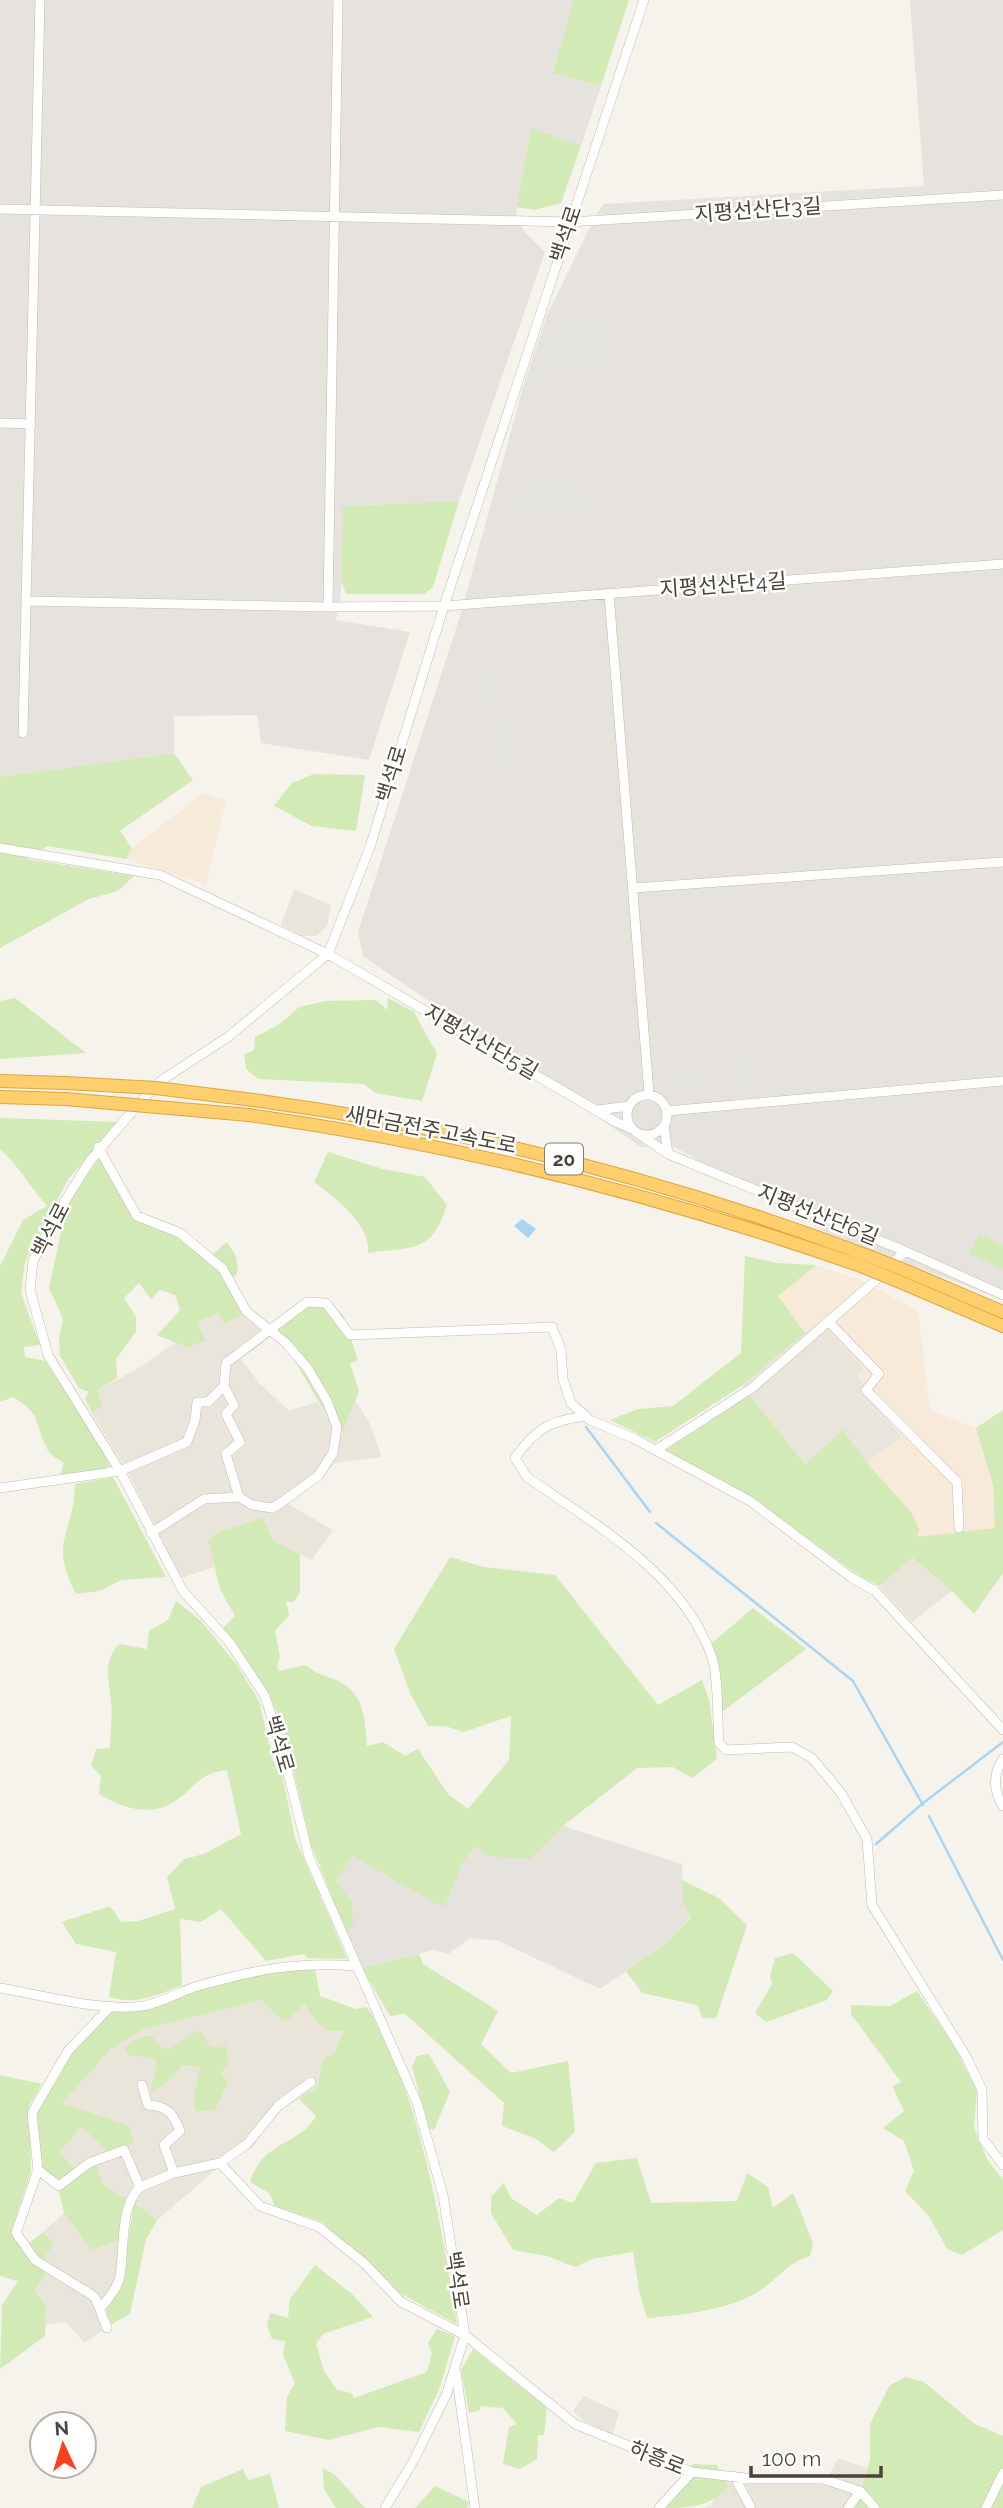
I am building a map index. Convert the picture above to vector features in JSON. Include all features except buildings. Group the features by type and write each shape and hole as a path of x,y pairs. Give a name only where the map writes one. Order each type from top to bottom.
{"highway":[{"name":"새만금전주고속도로","path":"0,1081 156,1088 352,1113 541,1153 677,1189 1003,1312"},
{"name":"새만금전주고속도로","path":"0,1097 65,1099 248,1115 392,1138 540,1170 684,1208 864,1261"},
{"name":"새만금전주고속도로","path":"907,1278 1003,1326"}],"street":[{"path":"23,733 40,0"},
{"path":"328,607 338,0"},
{"name":"백석로","path":"385,2508 414,2460 456,2371 465,2335 443,2195 417,2103 309,1857 284,1756 265,1696 230,1643 183,1591 120,1471 48,1355 30,1290 33,1261 39,1248 99,1148 159,1082 228,1037 328,954 370,847 444,606 644,0"},
{"name":"지평선산단3길","path":"0,209 570,222 1003,195"},
{"path":"0,423 31,424"},
{"name":"지평선산단4길","path":"28,601 328,607 444,606 1003,564"},
{"path":"609,594 649,1094"},
{"name":"지평선산단5길","path":"0,848 160,875 328,954 635,1131"},
{"path":"634,888 1003,862"},
{"path":"667,1111 1003,1081"},
{"path":"598,1110 629,1106 639,1096 649,1094 659,1098 667,1111 664,1126 668,1154"},
{"path":"629,1106 628,1121 635,1131 652,1134 664,1126"},
{"name":"지평선산단6길","path":"635,1131 668,1154 905,1251 1003,1296"},
{"path":"99,1148 137,1216 180,1233 223,1269 246,1311 286,1343 327,1401 337,1427 333,1453 318,1476 272,1508 252,1505 239,1497 204,1499 151,1533"},
{"path":"656,1450 752,1388 905,1251"},
{"path":"239,1497 226,1454 240,1442 226,1414 234,1405 224,1386 226,1363 307,1302 316,1300 326,1303 350,1335 552,1327 561,1350 563,1379 571,1403 586,1416 750,1501 852,1578 875,1591 1003,1730"},
{"path":"828,1321 879,1374 866,1390 957,1482 959,1528"},
{"path":"0,1488 120,1471 187,1442 197,1402 208,1402 224,1386"},
{"path":"586,1416 556,1420 528,1440 515,1458 527,1477 655,1572 699,1629 713,1660 719,1743 726,1750 792,1747 812,1758 841,1793 867,1839 872,1905 933,1998 967,2057 982,2090 983,2139 1003,2165"},
{"path":"1003,1759 995,1778 996,1794 1003,1805"},
{"path":"0,1988 111,2006 144,2006 196,1986 280,1965 317,1963 356,1966"},
{"path":"107,2328 95,2297 35,2260 16,2233 38,2170 32,2113 68,2051 111,2006"},
{"path":"100,2309 119,2280 124,2229 133,2194 140,2187 174,2173 220,2163 247,2144 278,2106 311,2082"},
{"path":"142,2085 148,2105 163,2106 174,2115 180,2131 164,2145 174,2173"},
{"path":"38,2170 59,2186 89,2163 124,2150 140,2187"},
{"name":"하흥로","path":"220,2163 260,2206 319,2227 364,2263 401,2302 465,2335 575,2424 692,2472 754,2479 823,2479 860,2491"},
{"path":"456,2371 475,2508"},
{"path":"659,2508 692,2472"},
{"path":"986,2508 1003,2473"},
{"path":"734,2476 751,2508"},
{"path":"848,2508 860,2491 874,2508"}],"shaded area":[{"path":"0,0 573,0 553,73 601,86 581,146 531,129 516,214 525,232 545,252 459,501 343,506 341,595 336,620 410,632 369,760 261,743 257,715 174,716 174,753 0,777"},
{"path":"910,0 1003,0 1003,1300 828,1233 676,1148 641,1147 363,956 358,932 460,616 524,384 547,315 597,213 603,204 924,186"},
{"path":"609,316 612,374 526,381 546,322"},
{"path":"590,473 594,508 624,505 625,514 495,524 502,493 519,491 519,478"},
{"path":"506,663 517,782 488,782 479,686 455,685 456,667"},
{"path":"204,793 226,801 206,885 126,859 132,848"},
{"path":"294,889 331,905 327,926 316,936 301,936 281,925"},
{"path":"733,1043 757,1043 761,1086 680,1093 665,1085 662,1072 704,1068 705,1076 735,1073"},
{"path":"961,1206 962,1220 867,1227 865,1213"},
{"path":"816,1265 865,1282 918,1311 930,1410 976,1428 993,1485 995,1528 917,1538 911,1512 867,1463 901,1437 857,1375 864,1369 820,1321 805,1333 777,1296"},
{"path":"218,1312 224,1324 242,1315 270,1337 241,1359 259,1383 289,1411 317,1402 331,1423 343,1429 355,1400 369,1422 382,1457 336,1463 288,1504 333,1530 312,1560 274,1541 208,1541 214,1567 181,1578 131,1478 92,1413 102,1406 98,1390 137,1369 175,1343 188,1348 204,1340 196,1322"},
{"path":"820,1320 864,1369 857,1375 901,1437 867,1463 843,1429 805,1466 743,1385"},
{"path":"911,1558 952,1591 912,1622 879,1586"},
{"path":"563,1826 682,1864 683,1903 691,1916 667,1943 600,1989 499,1941 470,1938 448,1954 434,1950 362,1968 346,1932 336,1882 352,1856 434,1903 445,1905 463,1862 477,1844 530,1859"},
{"path":"261,2000 281,2019 304,2002 313,2018 344,2031 334,2053 323,2061 317,2088 277,2112 253,2147 220,2166 157,2220 120,2194 79,2174 59,2152 83,2126 128,2125 61,2103 111,2049 144,2029"},
{"path":"64,2213 92,2249 119,2240 117,2278 106,2312 112,2324 84,2343 66,2322 46,2325 46,2307 35,2290 39,2266 54,2244 43,2232"},
{"path":"584,2396 619,2412 613,2435 584,2421 573,2411"},
{"path":"838,2458 867,2468 855,2508 704,2508 711,2505 725,2479 761,2483 829,2476"}],"green space":[{"path":"573,0 629,0 601,86 553,73"},
{"path":"531,128 581,146 561,203 535,210 517,207"},
{"path":"459,501 433,587 424,594 346,594 341,581 343,506"},
{"path":"174,753 193,780 120,831 132,848 126,859 47,846 27,859 134,876 118,891 89,899 0,948 0,777"},
{"path":"314,774 365,775 356,831 312,826 274,806 292,783"},
{"path":"15,998 86,1053 0,1059 0,1001"},
{"path":"388,998 414,1012 437,1054 422,1101 375,1093 364,1084 258,1079 246,1069 244,1055 254,1050 255,1037 280,1024 299,1007 325,1001 376,1000 387,1010"},
{"path":"0,1118 120,1122 69,1178 25,1262 21,1293 40,1345 24,1347 25,1357 45,1361 91,1429 111,1468 60,1475 64,1463 50,1453 35,1417 13,1397 0,1402 0,1266 23,1220 47,1206 0,1149"},
{"path":"328,1152 383,1169 425,1177 447,1205 435,1232 419,1245 368,1253 368,1243 358,1222 341,1203 314,1182"},
{"path":"99,1158 135,1218 156,1228 189,1235 213,1254 227,1242 236,1256 238,1272 228,1283 242,1315 224,1324 218,1313 197,1322 205,1340 188,1348 157,1335 180,1310 175,1295 160,1290 151,1299 139,1283 124,1298 136,1317 136,1332 116,1359 117,1378 98,1390 102,1406 92,1413 85,1399 89,1392 79,1388 60,1356 59,1338 63,1319 49,1288 67,1204"},
{"path":"979,1234 1003,1245 1003,1269 969,1254"},
{"path":"745,1256 777,1263 816,1265 778,1296 805,1333 743,1385 655,1442 610,1420 638,1409 673,1406 741,1353"},
{"path":"322,1298 343,1315 358,1360 350,1364 359,1391 343,1430 331,1423 277,1330"},
{"path":"750,1395 805,1465 843,1429 867,1463 911,1512 919,1529 917,1537 995,1528 993,1485 976,1428 1003,1410 1003,1573 974,1614 952,1591 912,1558 879,1586 861,1577 773,1513 666,1450"},
{"path":"113,1477 166,1577 121,1580 100,1591 76,1594 68,1576 63,1549 74,1501 75,1484"},
{"path":"262,1518 274,1541 300,1554 300,1592 294,1602 286,1602 289,1615 275,1631 280,1657 277,1666 279,1671 306,1665 348,1687 362,1709 367,1746 383,1742 405,1756 418,1749 448,1794 468,1809 509,1760 511,1716 464,1732 445,1726 428,1726 410,1693 394,1649 450,1557 484,1567 555,1575 658,1705 702,1680 709,1699 717,1759 692,1778 673,1767 637,1768 563,1826 530,1859 487,1856 477,1845 463,1862 445,1906 434,1903 352,1856 336,1882 352,1901 353,1926 346,1932 311,1844 284,1730 268,1692 223,1628 235,1616 220,1589 208,1541 219,1532"},
{"path":"176,1601 201,1621 237,1665 259,1701 273,1761 282,1774 295,1838 347,1959 307,1958 304,1954 266,1961 221,1909 201,1922 180,1919 182,1985 138,2000 119,1999 109,1997 116,1952 76,1944 62,1922 110,1906 121,1922 138,1921 175,1909 167,1877 184,1859 204,1854 241,1834 227,1770 202,1778 172,1803 144,1810 116,1803 99,1794 101,1776 91,1766 96,1749 110,1748 110,1657 119,1644 147,1649 149,1631 168,1620"},
{"path":"753,1608 806,1649 722,1712 719,1667 712,1643"},
{"path":"682,1880 719,1898 747,1925 716,2018 703,2018 697,2005 642,1993 626,1971 667,1943 691,1917 683,1903"},
{"path":"793,1953 833,1991 827,2000 766,2022 755,2013 772,1984 770,1976 775,1958"},
{"path":"419,1954 423,1964 498,2011 481,2044 511,2073 568,2061 575,2132 554,2152 536,2139 502,2126 504,2103 405,2014 390,2016 362,1968"},
{"path":"315,1968 320,1996 356,2009 366,2007 372,2014 404,2088 433,2192 457,2324 401,2294 322,2222 275,2206 269,2193 250,2182 263,2158 309,2126 316,2116 299,2099 317,2088 323,2060 334,2053 344,2031 327,2031 313,2018 304,2003 289,2020 281,2019 261,2000 144,2029 111,2049 62,2103 128,2125 134,2143 108,2152 82,2127 59,2152 75,2170 59,2182 41,2168 36,2112 66,2060 113,2009 267,1972"},
{"path":"917,1991 952,2043 977,2090 974,2128 987,2159 1003,2180 1003,2230 962,2255 947,2249 929,2216 905,2191 914,2171 904,2141 883,2128 904,2111 892,2086 901,2082 851,2014 851,2005 890,2006"},
{"path":"199,2030 210,2046 221,2048 225,2044 229,2064 220,2073 228,2082 214,2111 195,2111 194,2097 200,2067 181,2065 174,2076 151,2093 156,2059 129,2055 125,2051 132,2042 151,2035 161,2047 168,2050"},
{"path":"429,2054 450,2092 434,2130 428,2128 412,2066 417,2056"},
{"path":"0,2075 42,2084 29,2106 31,2172 11,2232 46,2275 35,2290 46,2307 45,2336 0,2369 2,2305 18,2281 0,2276"},
{"path":"637,2158 651,2203 737,2201 747,2173 768,2187 773,2208 793,2193 813,2243 810,2256 789,2267 762,2289 736,2302 691,2313 647,2318 639,2291 633,2252 592,2259 575,2267 547,2256 513,2250 491,2213 491,2197 504,2183 511,2198 537,2215 559,2198 573,2203 596,2163"},
{"path":"96,2164 102,2184 126,2198 119,2240 92,2250 64,2213 58,2188"},
{"path":"134,2203 157,2220 146,2240 130,2314 112,2324 106,2312 123,2273"},
{"path":"43,2232 54,2244 42,2261 28,2244"},
{"path":"315,2265 352,2294 373,2317 323,2334 316,2344 324,2371 337,2390 352,2393 354,2398 427,2372 432,2353 428,2343 437,2329 455,2336 440,2387 419,2432 378,2427 329,2440 285,2431 287,2397 295,2383 283,2355 285,2341 272,2339 267,2325 270,2313 288,2318 290,2299"},
{"path":"473,2349 547,2408 544,2435 538,2435 537,2459 520,2469 503,2464 509,2427 517,2424 503,2408 481,2406 479,2411 469,2413 461,2370"},
{"path":"906,2377 924,2382 975,2424 1003,2436 1003,2508 855,2508 870,2460 870,2424 890,2385"},
{"path":"693,2464 717,2465 728,2486 706,2503 689,2507 658,2508"},
{"path":"323,2468 335,2475 365,2508 336,2508 324,2489"},
{"path":"243,2469 248,2480 270,2474 279,2508 192,2508 201,2487"},
{"path":"435,2486 469,2502 467,2508 415,2508"}],"water":[{"path":"522,1219 536,1229 528,1238 514,1226"}],"waterway":[{"path":"586,1427 650,1512"},
{"path":"656,1523 853,1681 923,1805"},
{"path":"876,1844 922,1804 1003,1742"},
{"path":"929,1816 1003,1960"}]}
